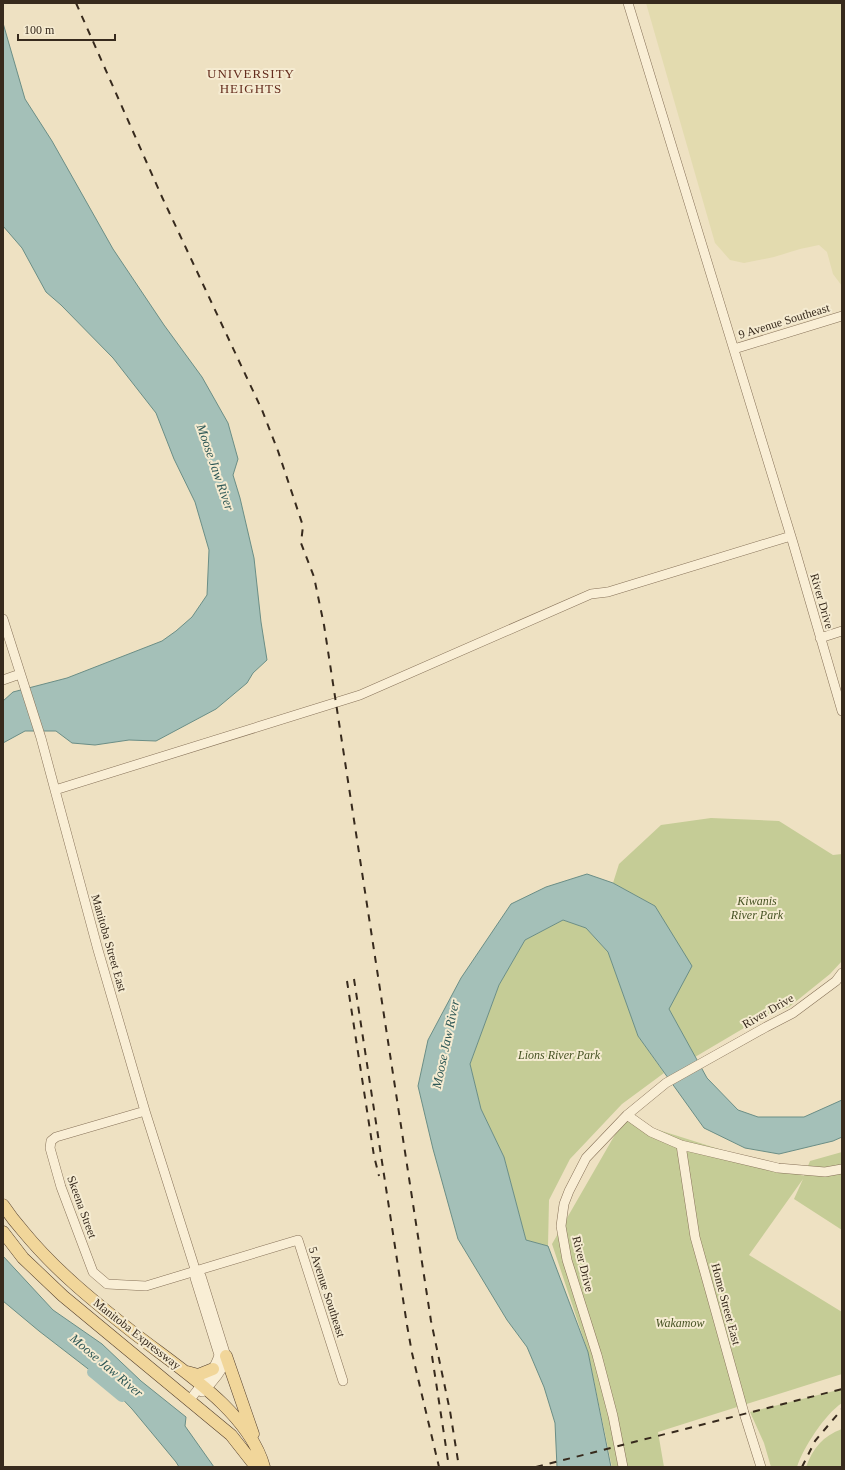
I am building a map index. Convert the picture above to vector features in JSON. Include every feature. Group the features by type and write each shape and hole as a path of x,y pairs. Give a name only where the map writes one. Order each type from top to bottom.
{"main road":[{"name":"Manitoba Expressway","path":"3,1205 36,1247 68,1279 131,1331 187,1372 242,1424 263,1461"},
{"name":"Manitoba Expressway","path":"3,1232 23,1258 63,1296 231,1435 255,1467"},
{"path":"226,1356 263,1461"},
{"path":"187,1372 198,1375 212,1369"}],"street":[{"name":"River Drive","path":"628,3 792,540 842,711"},
{"name":"9 Avenue Southeast","path":"734,349 842,316"},
{"path":"55,790 360,695 591,594 608,592 792,540"},
{"name":"Manitoba Street East","path":"3,619 41,738 98,950 145,1111 197,1271 201,1276 226,1356 225,1363 221,1370 190,1401"},
{"path":"820,638 842,631"},
{"path":"3,680 21,679"},
{"name":"River Drive","path":"623,1467 613,1416 597,1355 567,1260 561,1226 564,1204 586,1158 627,1115 670,1080 793,1013 836,981 842,973"},
{"name":"Skeena Street","path":"145,1111 56,1137 51,1141 50,1148 61,1187 93,1272 107,1284 146,1286 197,1271"},
{"path":"627,1115 651,1132 681,1145 778,1168 825,1172 842,1169"},
{"name":"Home Street East","path":"681,1145 695,1237 742,1406 761,1467"},
{"name":"5 Avenue Southeast","path":"197,1271 298,1240 343,1380"},
{"name":"Manitoba Street East","path":"197,1271 194,1278 219,1355 203,1387"}],"shaded area":[{"path":"646,3 842,3 842,286 833,274 827,252 819,245 744,263 730,260 715,243"}],"green space":[{"name":"Kiwanis River Park","path":"711,818 779,821 833,855 842,854 842,961 830,974 789,1007 761,1018 695,1057 669,1009 655,906 613,883 619,864 661,825"},
{"name":"Lions River Park","path":"563,920 586,928 608,952 638,1036 664,1073 622,1104 570,1159 549,1200 548,1246 526,1240 504,1157 481,1109 470,1064 499,985 525,940"},
{"name":"Wakamow","path":"624,1119 804,1176 810,1161 842,1152 842,1230 794,1199 803,1179 749,1255 842,1312 842,1374 658,1432 664,1467 612,1467 588,1352 552,1244"},
{"path":"842,1389 842,1403 835,1408 815,1432 809,1441 797,1467 771,1467 764,1443 750,1412"},
{"path":"842,1429 842,1467 806,1467 815,1448 829,1435"}],"water":[{"path":"3,23 25,99 52,141 113,249 164,325 202,377 228,423 238,459 233,475 254,558 267,660 253,673 247,683 216,709 156,741 129,740 95,745 72,743 56,731 25,731 3,743 3,701 13,692 67,678 162,641 192,617 207,595 209,550 195,502 174,459 156,413 113,358 61,305 46,292 22,248 3,226"},
{"path":"587,874 613,883 655,906 692,966 669,1009 707,1078 738,1110 758,1117 804,1117 842,1100 842,1137 833,1141 779,1154 745,1148 704,1128 638,1036 608,952 586,928 563,920 525,940 499,985 470,1064 481,1109 504,1157 526,1240 548,1246 588,1352 611,1467 557,1467 555,1423 544,1387 527,1347 507,1320 458,1239 433,1149 418,1086 428,1040 461,978 511,904 546,887"},
{"path":"3,1256 53,1310 102,1344 141,1381 186,1417 185,1426 214,1467 179,1467 132,1409 109,1385 3,1301"}],"waterway":[{"name":"Moose Jaw River","path":"93,1372 122,1396"}],"railway":[{"path":"76,3 162,197 262,410 278,451 303,526 301,543 314,577 324,625 431,1321 450,1411 459,1467"},
{"path":"354,979 407,1325 412,1353 439,1467"},
{"path":"347,981 374,1156 379,1176"},
{"path":"432,1356 449,1467"},
{"path":"536,1467 842,1389"},
{"path":"802,1467 815,1441 842,1409"}],"district":[{"name":"UNIVERSITY HEIGHTS","path":"251,80"}]}
